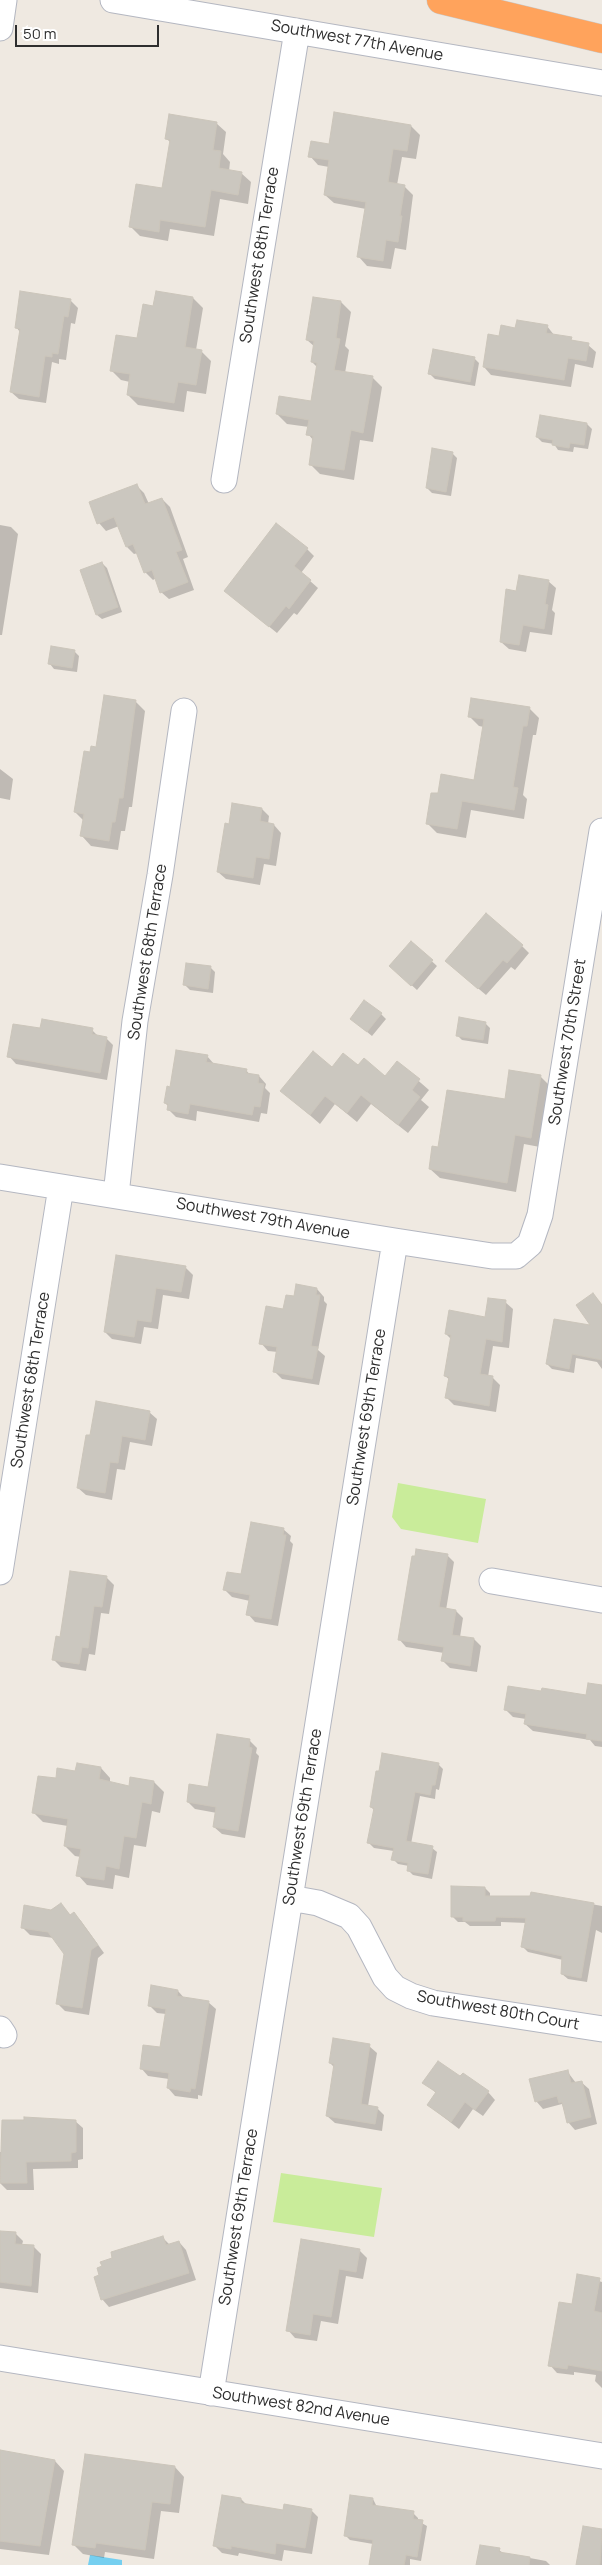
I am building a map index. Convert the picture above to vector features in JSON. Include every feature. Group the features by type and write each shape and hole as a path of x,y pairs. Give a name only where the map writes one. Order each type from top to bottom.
{"highway":[{"path":"441,0 602,39"}],"street":[{"path":"0,28 4,0"},
{"name":"Southwest 77th Avenue","path":"112,0 602,83"},
{"name":"Southwest 68th Terrace","path":"224,480 297,31"},
{"name":"Southwest 68th Terrace","path":"116,1194 135,1021 160,875 184,711"},
{"name":"Southwest 70th Street","path":"524,1250 534,1235 540,1215 602,831"},
{"name":"Southwest 79th Avenue","path":"0,1177 116,1194 477,1254 507,1257 516,1256 524,1250"},
{"name":"Southwest 68th Terrace","path":"0,1572 61,1187"},
{"name":"Southwest 69th Terrace","path":"211,2393 395,1241"},
{"path":"492,1581 602,1600"},
{"name":"Southwest 80th Court","path":"290,1898 318,1903 350,1916 359,1927 384,1977 395,1988 411,1996 433,2003 602,2030"},
{"name":"Southwest 82nd Avenue","path":"0,2358 602,2456"}],"green space":[{"path":"398,1483 486,1499 478,1543 401,1529 392,1517"},
{"path":"281,2173 382,2188 374,2237 273,2222"}],"water":[{"path":"90,2555 122,2560 122,2565 88,2565"}],"building":[{"path":"334,112 411,125 407,151 393,149 388,182 405,185 398,242 386,240 383,261 357,257 366,202 324,195 329,160 308,157 311,141 329,144"},
{"path":"169,114 217,122 213,150 221,151 219,168 242,172 238,195 211,190 205,227 160,220 159,232 129,227 136,184 162,188 170,140 165,139"},
{"path":"20,291 71,299 68,317 64,316 58,354 52,353 52,357 45,356 39,397 10,392 20,329 15,328"},
{"path":"156,291 193,297 185,347 202,350 196,385 178,382 174,403 127,395 130,374 110,371 116,335 137,338 143,304 153,306"},
{"path":"313,297 341,301 336,338 340,339 334,370 373,376 363,433 351,430 344,470 309,465 313,436 306,435 309,420 276,414 279,396 311,401 317,363 311,362 314,341 306,340"},
{"path":"517,320 548,325 546,333 572,337 571,340 589,343 586,361 568,358 564,380 483,367 488,334 499,336 501,325 515,328"},
{"path":"433,349 475,357 470,382 428,374"},
{"path":"540,415 587,423 584,445 570,443 569,448 552,445 553,440 536,437"},
{"path":"432,448 453,452 446,492 426,488"},
{"path":"137,484 145,504 162,498 182,550 176,552 188,582 160,593 152,570 144,573 133,544 126,547 114,517 97,524 89,502"},
{"path":"276,523 308,548 294,566 311,580 289,609 286,606 269,627 224,591"},
{"path":"102,562 118,607 96,615 80,570"},
{"path":"519,575 549,580 545,604 548,605 544,629 523,625 519,645 500,642 506,589 516,591"},
{"path":"51,646 75,650 72,668 48,664"},
{"path":"104,695 136,700 123,798 119,798 115,822 112,822 109,841 80,836 84,814 74,812 84,751 90,752 91,746 96,747"},
{"path":"471,698 530,707 527,726 523,726 513,787 518,788 514,810 462,801 457,829 426,824 431,793 438,793 441,774 474,780 484,719 468,717"},
{"path":"232,803 262,808 260,821 274,824 269,859 256,857 253,878 217,872 225,823 229,824"},
{"path":"486,913 523,945 507,963 503,960 478,989 445,961"},
{"path":"411,941 433,960 411,986 389,966"},
{"path":"186,963 211,966 208,989 183,985"},
{"path":"364,1000 382,1013 367,1032 350,1019"},
{"path":"459,1017 486,1022 483,1040 456,1036"},
{"path":"42,1019 93,1028 92,1034 107,1037 100,1073 7,1057 13,1024 40,1028"},
{"path":"176,1050 208,1055 206,1062 247,1069 246,1073 259,1075 258,1083 264,1084 260,1107 254,1106 252,1115 190,1104 188,1114 167,1110 168,1104 164,1103 167,1086 170,1087"},
{"path":"313,1051 332,1067 343,1053 358,1065 364,1058 385,1076 397,1061 420,1079 412,1090 420,1097 398,1125 361,1095 347,1113 325,1096 310,1115 280,1091"},
{"path":"509,1070 541,1075 531,1138 515,1135 507,1183 429,1169 432,1146 438,1147 447,1090 505,1099"},
{"path":"116,1255 186,1266 181,1292 156,1288 151,1322 137,1320 134,1337 104,1332"},
{"path":"296,1284 317,1288 316,1295 320,1295 311,1346 318,1347 312,1379 273,1372 277,1347 259,1344 266,1306 283,1309 286,1295 294,1296"},
{"path":"593,1293 602,1305 602,1360 572,1354 569,1369 546,1364 554,1319 590,1325 576,1305"},
{"path":"488,1298 506,1300 502,1342 486,1339 480,1374 493,1376 489,1406 445,1398 449,1377 444,1376 451,1335 445,1334 449,1310 485,1317"},
{"path":"96,1401 150,1411 145,1440 122,1436 118,1463 110,1462 105,1493 77,1488 86,1435 90,1435"},
{"path":"251,1522 284,1528 283,1535 286,1535 271,1619 246,1615 250,1595 223,1590 227,1572 241,1574"},
{"path":"416,1549 448,1554 439,1607 456,1610 452,1635 474,1638 470,1666 441,1661 444,1647 398,1640 412,1556 415,1556"},
{"path":"70,1571 107,1576 102,1607 94,1606 88,1648 82,1647 79,1664 52,1660 56,1636 60,1637"},
{"path":"588,1683 602,1685 602,1741 586,1739 587,1734 524,1724 526,1714 504,1710 508,1686 541,1691 542,1688 586,1695"},
{"path":"217,1734 250,1739 249,1747 252,1748 238,1831 213,1827 216,1807 187,1802 189,1784 208,1787"},
{"path":"382,1753 439,1763 435,1785 432,1785 430,1795 415,1792 406,1841 433,1846 428,1874 407,1871 408,1863 391,1860 394,1848 367,1843 374,1808 370,1807 376,1771 379,1771"},
{"path":"77,1763 101,1767 99,1779 129,1786 130,1777 154,1781 151,1804 142,1802 136,1838 124,1836 119,1869 106,1866 104,1880 76,1876 81,1849 64,1846 68,1819 32,1813 38,1776 56,1778 57,1768 75,1771"},
{"path":"451,1886 485,1887 485,1896 530,1896 531,1892 594,1903 581,1978 561,1974 562,1956 521,1947 526,1918 496,1917 495,1921 463,1921 463,1917 451,1917"},
{"path":"61,1903 70,1915 74,1912 98,1945 91,1950 82,2008 56,2004 64,1954 48,1932 21,1928 24,1905 51,1910"},
{"path":"151,1985 178,1990 177,1996 209,2001 195,2089 191,2088 190,2092 167,2088 169,2073 140,2069 143,2045 160,2047 166,2009 148,2006"},
{"path":"333,2038 370,2044 361,2104 378,2107 375,2124 326,2116 334,2064 329,2063"},
{"path":"438,2061 460,2076 463,2073 489,2091 475,2110 465,2102 451,2122 427,2105 436,2092 422,2083"},
{"path":"568,2070 571,2083 582,2081 591,2117 567,2123 562,2102 559,2103 557,2096 535,2102 529,2079"},
{"path":"24,2117 76,2120 76,2152 71,2153 71,2161 26,2162 27,2183 0,2183 2,2120 24,2120"},
{"path":"0,2231 16,2232 15,2244 34,2245 31,2286 0,2282"},
{"path":"163,2236 166,2245 179,2241 189,2273 101,2300 94,2277 99,2275 97,2268 102,2266 100,2262 112,2258 111,2252"},
{"path":"301,2239 360,2249 356,2272 339,2269 331,2317 313,2314 310,2335 286,2331"},
{"path":"577,2274 600,2278 594,2311 602,2313 602,2371 568,2365 567,2369 548,2366 559,2302 572,2304"},
{"path":"0,2450 55,2460 40,2546 0,2541"},
{"path":"85,2454 175,2466 170,2504 152,2502 145,2550 96,2543 95,2548 72,2545"},
{"path":"222,2495 241,2498 241,2503 283,2510 284,2504 312,2509 305,2548 276,2543 275,2554 231,2546 231,2549 213,2546"},
{"path":"350,2495 373,2498 372,2505 414,2511 413,2519 423,2520 417,2557 406,2555 404,2565 369,2565 373,2540 344,2536"},
{"path":"583,2526 602,2529 600,2565 576,2565"},
{"path":"480,2545 500,2548 499,2552 530,2557 529,2565 476,2565"}]}
